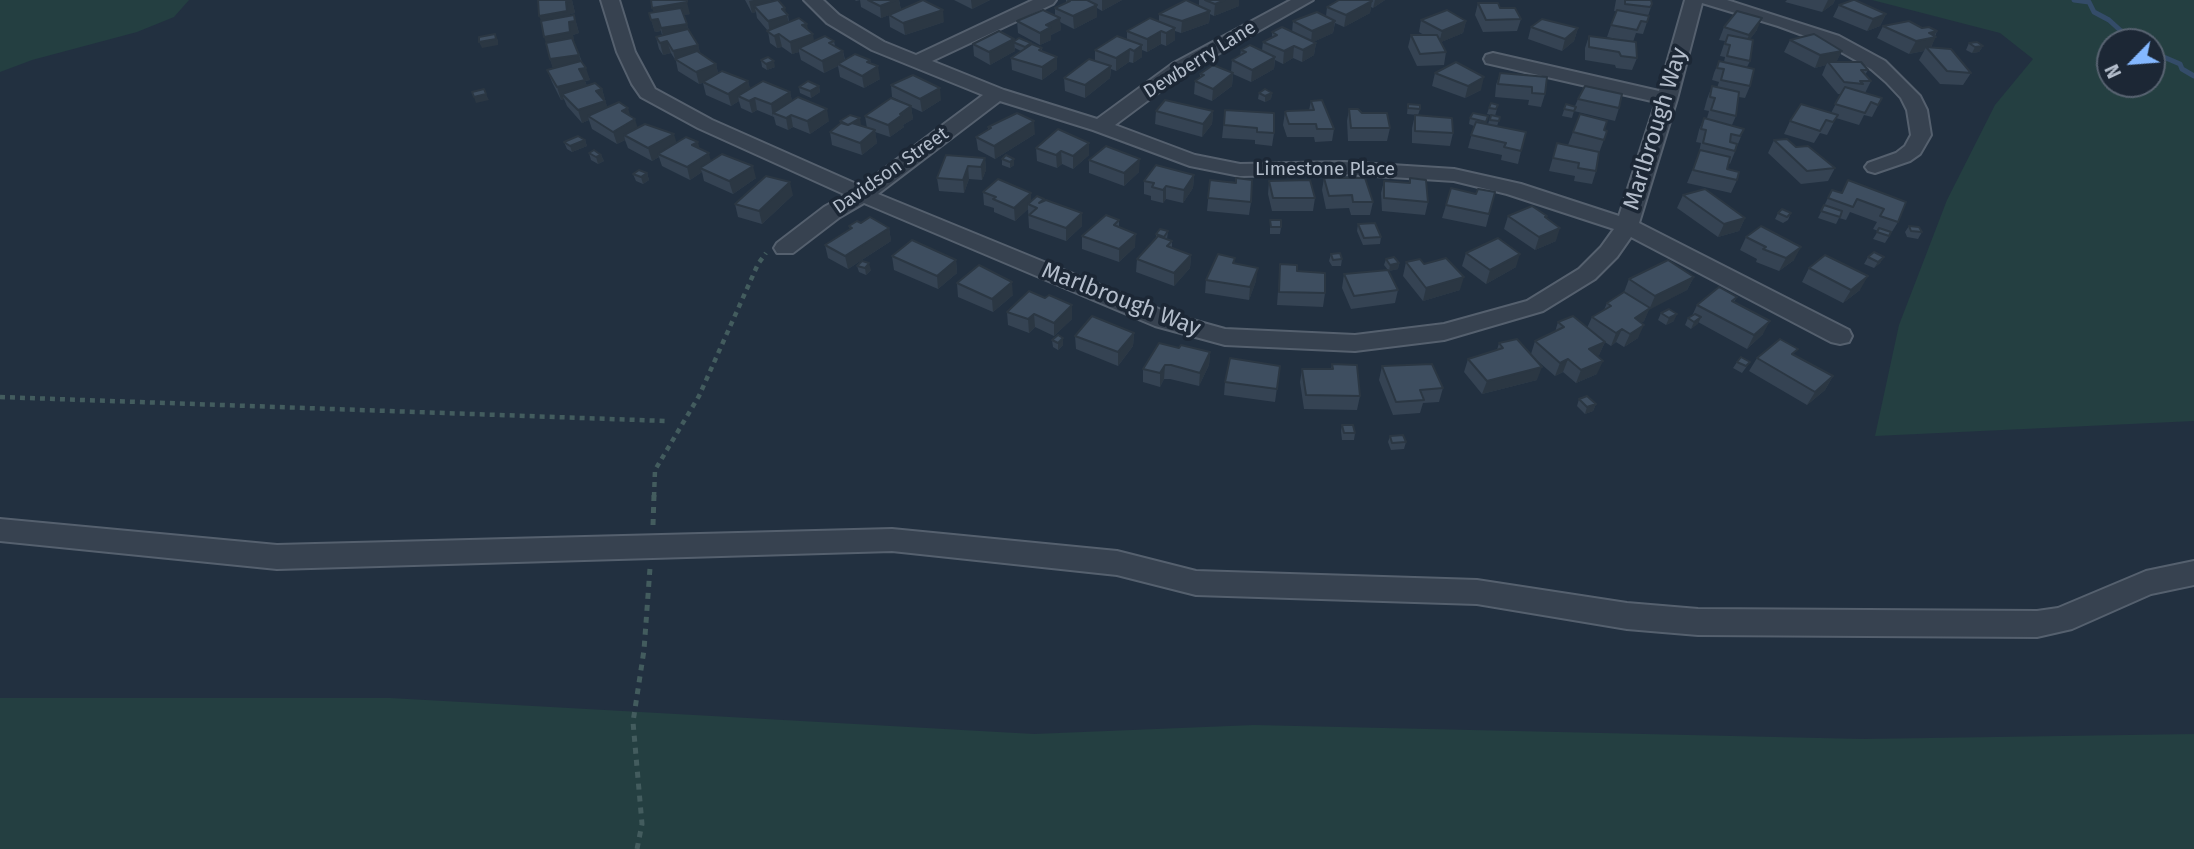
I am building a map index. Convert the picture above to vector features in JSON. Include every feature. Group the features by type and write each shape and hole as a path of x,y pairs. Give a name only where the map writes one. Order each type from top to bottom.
{"street":[{"name":"Marlbrough Way","path":"610,0 634,72 648,93 705,124 863,195 1163,320 1225,337 1355,343 1403,339 1468,326 1535,306 1587,274 1609,252 1627,226 1667,99 1694,0"},
{"name":"Limestone Place","path":"813,0 852,33 878,46 997,94 1100,126 1172,155 1222,167 1260,170 1345,168 1454,176 1513,188 1627,226 1840,336"},
{"path":"917,61 1047,0"},
{"name":"Dewberry Lane","path":"1100,126 1179,68 1304,0"},
{"path":"1708,0 1784,22 1833,40 1878,65 1893,78 1910,96 1917,110 1921,135 1913,150 1903,157 1875,167"},
{"path":"1493,59 1667,99"},
{"name":"Davidson Street","path":"785,248 832,212 863,195 997,94"},
{"path":"0,530 277,557 892,540 1117,563 1196,583 1477,592 1628,616 1698,622 2038,624 2061,620 2146,583 2194,573"}],"path":[{"path":"0,397 666,421"}],"green space":[{"path":"0,0 189,0 174,17 137,32 32,60 0,72"},
{"path":"1872,0 2194,0 2194,421 1875,436 1899,325 1947,200 1995,105 2033,59 2000,33"},
{"path":"0,698 390,698 1034,734 1254,725 1863,739 2194,734 2194,849 0,849"}],"building":[{"path":"538,0 571,1 566,2 567,11 539,16"},
{"path":"651,0 687,0 687,2 652,8"},
{"path":"778,0 788,15 768,21 754,6"},
{"path":"868,0 896,0 880,6"},
{"path":"923,0 943,10 903,23 889,15"},
{"path":"1068,0 1087,0 1097,5 1073,16 1055,8 1070,1"},
{"path":"1186,0 1210,11 1182,21 1159,14"},
{"path":"1205,0 1225,0 1215,4"},
{"path":"1339,0 1372,1 1346,15 1327,7"},
{"path":"1625,0 1651,0 1652,4 1650,7 1625,4"},
{"path":"1853,0 1886,14 1873,19 1839,5"},
{"path":"1478,3 1498,3 1500,8 1515,8 1521,19 1486,20"},
{"path":"681,8 687,24 661,28 658,19 651,20 649,13"},
{"path":"1043,10 1060,18 1046,25 1051,27 1040,33 1017,21"},
{"path":"1447,10 1466,21 1442,31 1421,20"},
{"path":"1617,10 1649,16 1647,22 1641,21 1637,30 1611,25"},
{"path":"1737,11 1762,18 1749,35 1724,27"},
{"path":"1317,12 1335,21 1312,31 1293,21"},
{"path":"574,15 575,21 569,22 570,32 544,37 541,21"},
{"path":"799,18 807,24 802,25 813,34 790,42 779,34 774,36 767,31"},
{"path":"1150,18 1175,28 1166,33 1161,31 1147,39 1127,31"},
{"path":"1542,19 1578,28 1565,39 1531,27"},
{"path":"1909,21 1922,28 1929,27 1937,31 1929,33 1936,37 1916,41 1883,26"},
{"path":"1282,27 1316,43 1303,50 1294,46 1284,51 1263,42 1277,35 1272,32"},
{"path":"688,29 698,45 673,51 667,41 660,43 656,37"},
{"path":"999,31 1014,39 989,52 973,44"},
{"path":"495,34 496,39 479,42 479,37"},
{"path":"1814,34 1842,51 1820,55 1790,40"},
{"path":"1411,35 1437,35 1446,52 1420,54"},
{"path":"1728,35 1753,40 1750,61 1727,56 1730,45 1725,44"},
{"path":"825,36 834,41 829,43 843,51 822,61 799,48"},
{"path":"1117,36 1142,45 1116,58 1095,50"},
{"path":"1589,36 1636,42 1637,58 1589,47"},
{"path":"572,38 579,55 550,59 546,43"},
{"path":"1019,38 1031,43 1025,47 1013,42"},
{"path":"1977,42 1983,46 1975,47 1969,43"},
{"path":"1032,44 1057,57 1042,67 1011,58"},
{"path":"1250,45 1275,57 1252,70 1232,60 1246,52 1241,50"},
{"path":"1926,47 1951,49 1971,73 1947,71"},
{"path":"697,51 716,64 696,72 675,59"},
{"path":"855,54 878,66 862,76 838,64"},
{"path":"768,57 774,61 766,64 761,60"},
{"path":"1089,59 1111,66 1085,85 1064,78"},
{"path":"581,61 586,68 579,69 585,80 557,87 547,70"},
{"path":"1719,61 1754,69 1750,86 1721,80 1724,69 1717,68"},
{"path":"1456,62 1484,77 1468,86 1435,73"},
{"path":"1828,62 1861,62 1868,70 1861,70 1871,81 1860,81 1863,84 1844,82"},
{"path":"1213,65 1233,73 1213,89 1195,81 1204,75 1200,74"},
{"path":"722,71 748,81 728,94 703,82"},
{"path":"1500,73 1547,77 1545,94 1532,93 1532,87 1498,84"},
{"path":"913,75 940,88 920,99 891,85"},
{"path":"763,81 790,92 771,104 755,98 749,101 738,96"},
{"path":"808,81 819,86 810,91 799,87"},
{"path":"595,83 602,89 596,91 605,101 578,110 562,94"},
{"path":"1585,86 1622,94 1619,108 1578,99"},
{"path":"1712,86 1739,92 1736,116 1711,110 1715,98 1710,97"},
{"path":"1845,87 1882,98 1878,105 1871,102 1865,113 1835,104"},
{"path":"484,89 486,94 474,97 472,92"},
{"path":"1265,89 1272,93 1265,96 1259,93"},
{"path":"798,97 827,109 807,121 791,115 786,118 773,113"},
{"path":"891,98 911,106 888,125 865,116"},
{"path":"1165,100 1213,111 1203,124 1156,111"},
{"path":"1322,100 1334,129 1317,129 1316,124 1289,124 1285,112 1314,110 1311,101"},
{"path":"619,102 628,108 622,111 635,119 613,132 588,116"},
{"path":"1491,103 1498,105 1496,109 1489,108"},
{"path":"1408,104 1420,105 1420,109 1408,108"},
{"path":"1566,104 1576,107 1574,111 1564,109"},
{"path":"1801,104 1838,115 1833,122 1826,120 1820,131 1790,121"},
{"path":"1349,109 1358,109 1362,113 1387,113 1390,128 1351,128"},
{"path":"1225,110 1274,113 1274,133 1257,132 1257,128 1224,125"},
{"path":"1017,113 1034,121 994,146 976,137 991,128 988,127"},
{"path":"1473,113 1488,116 1486,122 1470,118"},
{"path":"1580,114 1607,121 1604,140 1573,132"},
{"path":"850,115 860,118 848,125 840,121"},
{"path":"1415,115 1452,118 1453,133 1415,131"},
{"path":"1491,115 1500,117 1499,121 1490,120"},
{"path":"1704,118 1744,129 1740,136 1731,134 1730,142 1737,144 1735,151 1703,143 1706,130 1701,129"},
{"path":"1476,122 1526,132 1521,151 1504,147 1506,143 1471,135"},
{"path":"841,123 852,123 875,130 860,143 830,132"},
{"path":"645,124 674,134 648,148 624,135"},
{"path":"1058,129 1089,143 1073,156 1061,151 1056,155 1036,148"},
{"path":"578,136 585,140 570,146 564,142"},
{"path":"686,137 698,142 692,145 709,153 687,167 658,154"},
{"path":"1787,139 1796,147 1808,146 1835,168 1807,171 1774,140"},
{"path":"1557,143 1599,152 1596,171 1578,168 1579,163 1553,158"},
{"path":"1106,146 1140,159 1124,173 1089,160"},
{"path":"594,150 601,155 596,157 589,153"},
{"path":"1700,150 1730,157 1727,169 1739,172 1737,180 1693,170"},
{"path":"722,154 753,166 729,181 700,168"},
{"path":"946,155 985,158 981,167 968,166 963,180 937,178"},
{"path":"1006,155 1014,159 1010,162 1002,159"},
{"path":"1156,165 1194,175 1184,190 1166,186 1163,190 1152,187 1154,183 1144,181"},
{"path":"639,170 647,173 641,177 633,174"},
{"path":"766,176 790,182 759,211 735,204"},
{"path":"1236,178 1252,180 1251,202 1208,198 1210,180 1236,183"},
{"path":"1324,178 1365,178 1373,202 1353,202 1352,195 1329,196"},
{"path":"1410,178 1426,180 1428,202 1384,198 1384,181 1410,183"},
{"path":"998,179 1031,193 1014,208 983,192"},
{"path":"1310,180 1315,198 1273,198 1269,181"},
{"path":"1848,180 1906,202 1898,222 1880,216 1884,209 1857,199 1853,207 1828,198 1832,190 1842,193"},
{"path":"1451,188 1476,194 1478,189 1495,192 1489,214 1446,205"},
{"path":"1705,189 1745,218 1724,224 1683,195"},
{"path":"1037,196 1044,199 1039,203 1046,200 1082,213 1066,228 1029,215 1037,208 1028,204"},
{"path":"1824,205 1842,211 1840,217 1821,211"},
{"path":"1532,206 1560,228 1539,237 1508,216"},
{"path":"1782,209 1791,213 1787,217 1778,213"},
{"path":"1106,215 1119,220 1114,225 1136,234 1119,249 1082,236"},
{"path":"870,217 889,228 845,256 825,245 852,228 849,226 857,221 861,223"},
{"path":"1270,220 1281,220 1281,227 1271,227"},
{"path":"1375,223 1381,237 1364,238 1358,224"},
{"path":"1761,226 1801,247 1786,258 1763,249 1766,247 1746,237"},
{"path":"1909,226 1919,227 1922,232 1911,231"},
{"path":"1879,228 1891,232 1889,236 1877,232"},
{"path":"1160,229 1168,231 1164,237 1156,234"},
{"path":"1158,236 1172,241 1167,246 1191,255 1174,273 1137,259"},
{"path":"1498,238 1520,254 1490,270 1466,253"},
{"path":"912,240 956,260 937,276 892,256"},
{"path":"1874,252 1884,257 1878,262 1868,257"},
{"path":"1340,253 1342,259 1333,260 1331,254"},
{"path":"1218,254 1235,258 1233,263 1258,268 1250,287 1206,280"},
{"path":"1825,255 1868,276 1851,290 1809,268"},
{"path":"1394,257 1399,263 1390,265 1386,259"},
{"path":"1446,258 1464,277 1426,288 1406,262 1420,259 1424,264"},
{"path":"1668,260 1694,277 1655,296 1629,279"},
{"path":"862,261 869,263 865,268 857,266"},
{"path":"1280,264 1297,265 1297,271 1325,273 1325,293 1279,292"},
{"path":"979,265 1012,282 992,299 957,283"},
{"path":"1388,270 1398,290 1354,296 1344,274"},
{"path":"1719,287 1737,297 1732,301 1770,321 1754,335 1697,305"},
{"path":"1029,291 1045,298 1049,295 1072,305 1054,323 1034,314 1028,319 1007,312"},
{"path":"1624,292 1650,308 1635,318 1644,325 1630,334 1622,329 1616,333 1592,317 1611,306 1607,303"},
{"path":"1669,309 1677,314 1669,318 1661,313"},
{"path":"1695,314 1701,317 1694,322 1688,318"},
{"path":"1092,316 1134,333 1118,352 1075,336"},
{"path":"1573,316 1605,342 1589,349 1603,361 1581,370 1568,359 1560,363 1535,341 1564,327 1558,322"},
{"path":"1058,335 1063,338 1058,343 1052,340"},
{"path":"1517,339 1542,367 1487,381 1468,359 1503,348 1499,343"},
{"path":"1780,339 1798,349 1792,354 1833,376 1815,392 1757,358"},
{"path":"1159,343 1210,352 1200,373 1171,365 1165,365 1160,373 1143,369"},
{"path":"1741,357 1750,362 1746,366 1737,362"},
{"path":"1230,358 1280,366 1277,389 1225,382"},
{"path":"1332,364 1357,365 1360,396 1306,395 1302,369 1333,369"},
{"path":"1432,364 1443,388 1420,390 1424,400 1396,402 1382,366"},
{"path":"1587,396 1596,404 1587,407 1579,399"},
{"path":"1342,425 1353,425 1355,433 1344,433"},
{"path":"1403,435 1406,442 1392,443 1390,436"}],"waterway":[{"path":"2074,0 2089,2 2094,12 2118,28"},
{"path":"2166,58 2180,64 2182,69 2194,76"}]}
